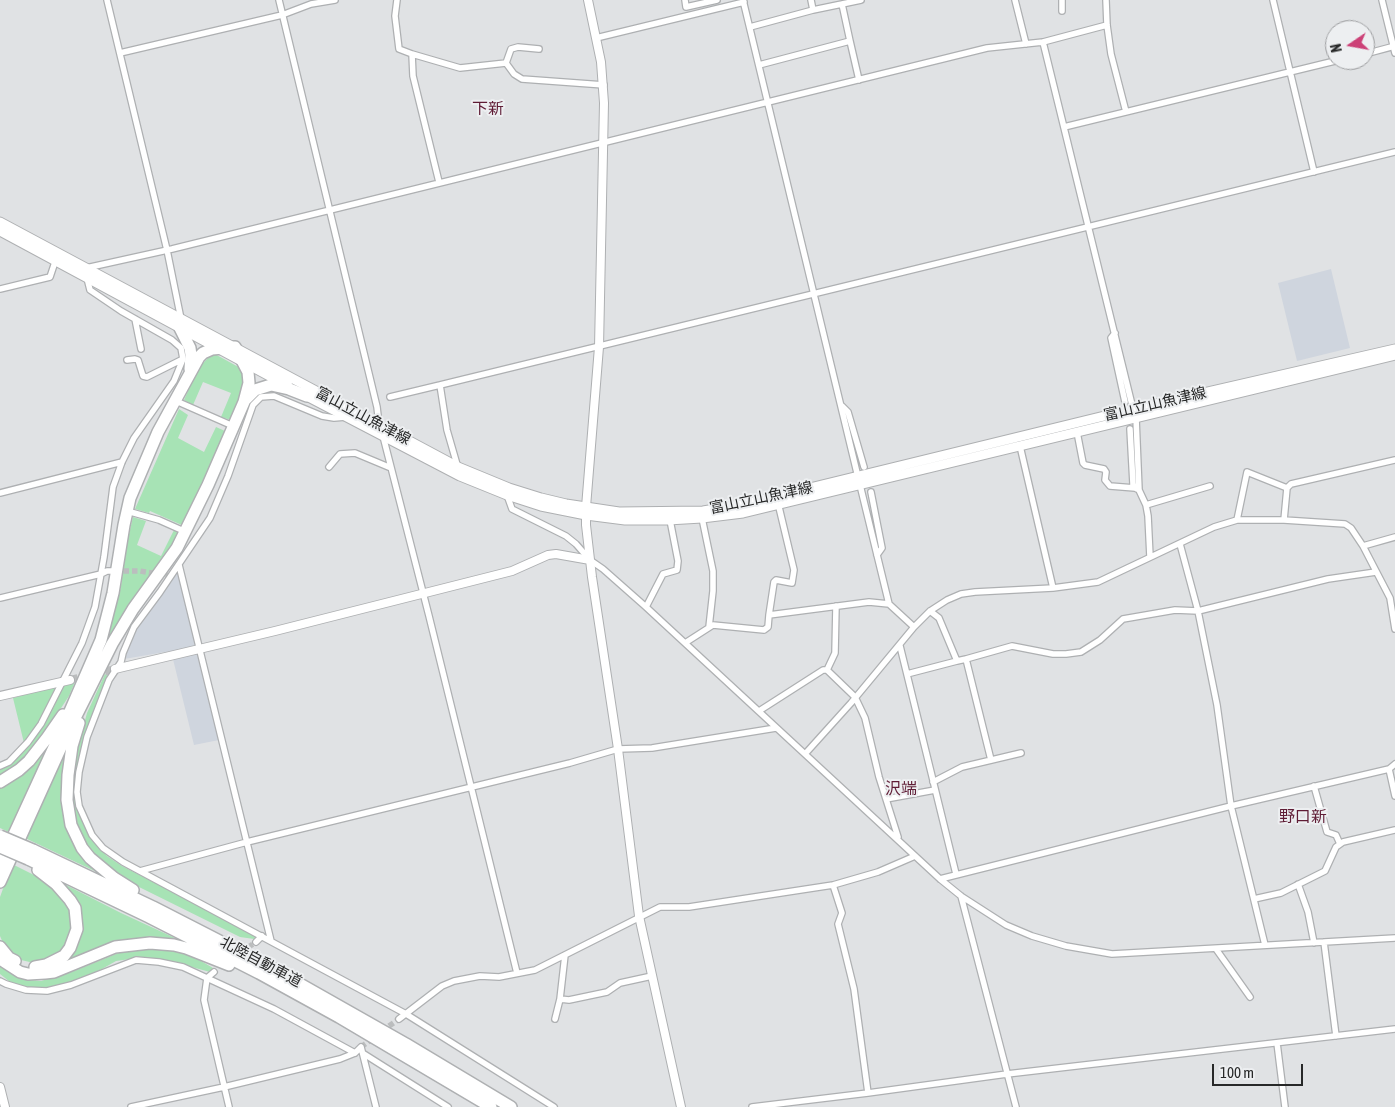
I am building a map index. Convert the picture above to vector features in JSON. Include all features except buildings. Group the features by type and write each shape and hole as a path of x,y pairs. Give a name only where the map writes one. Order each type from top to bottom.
{"highway":[{"path":"181,323 191,355 189,373"},
{"path":"0,865 61,732 100,640 110,610 127,510 135,483 158,432 195,362 203,353 235,347 249,378 244,402 186,532 168,562 122,626 66,736 0,882"},
{"path":"244,402 255,390 271,385 307,396"},
{"path":"0,782 19,770 38,751 64,712 88,670"},
{"path":"94,681 72,746 67,781 68,813 71,825 82,848 114,878 270,967"},
{"name":"北陸自動車道","path":"0,836 29,857 208,946 339,1017 491,1107"},
{"name":"北陸自動車道","path":"0,849 29,857 162,911 359,1016 512,1107"},
{"path":"0,947 9,958 17,963 36,967 46,966 56,962 70,948 75,939 75,908 64,891 29,857"},
{"path":"0,959 20,972 36,974 54,972 105,951 126,945 150,943 174,945 220,961 339,1017"}],"main road":[{"name":"富山立山魚津線","path":"0,222 86,268 181,323 218,349 383,436 506,495 541,506 586,511 703,511 778,500 1395,349"},
{"name":"富山立山魚津線","path":"0,232 87,278 235,347 379,424 459,471 541,498 625,520 670,520 742,513 778,500"},
{"name":"富山立山魚津線","path":"859,481 1077,432 1135,413 1395,355"}],"street":[{"path":"107,0 167,250 181,323"},
{"path":"279,0 377,407 379,424"},
{"path":"120,52 282,15 311,4 335,0"},
{"path":"397,0 396,16 399,49 460,68 506,63"},
{"path":"588,0 604,85 599,347 586,511 590,560 618,749 639,916 682,1107"},
{"path":"685,0 686,7 717,0"},
{"path":"810,0 813,10"},
{"path":"750,27 813,10 861,0"},
{"path":"1016,0 1026,44"},
{"path":"1062,0 1062,11"},
{"path":"1106,0 1111,54 1126,112"},
{"path":"1273,0 1314,172"},
{"path":"1375,52 1394,49 1382,0"},
{"path":"596,38 744,1 889,604 914,627"},
{"path":"842,4 859,80"},
{"path":"86,268 167,250 987,48 1043,42 1107,25"},
{"path":"759,65 850,41"},
{"path":"1043,42 1135,413 1137,489"},
{"path":"506,63 511,49 518,47 538,49"},
{"path":"412,54 413,76 439,182"},
{"path":"506,63 514,74 522,79 604,85"},
{"path":"1064,126 1325,64"},
{"path":"390,397 1395,152"},
{"path":"0,289 50,277 55,262"},
{"path":"0,766 9,762 28,742 41,724 66,680 95,607 113,487 122,462 134,438 174,382 183,359 181,348 172,340 90,290 87,278"},
{"path":"135,319 141,349"},
{"path":"1115,333 1111,338 1124,402"},
{"path":"127,360 138,360 143,376 147,376 183,359"},
{"path":"440,385 448,430 459,471"},
{"path":"348,417 328,417 274,396 261,397 253,405 228,476 210,518 134,627 121,662 109,680 87,737 80,772 79,806 92,835 103,848 123,862 406,1014 554,1107"},
{"path":"176,401 233,426"},
{"path":"842,406 848,412 864,467"},
{"path":"1130,428 1137,489 1146,505 1150,557"},
{"path":"1077,432 1085,465 1104,469 1106,472 1105,480 1110,486 1137,489"},
{"path":"383,436 516,973"},
{"path":"1020,446 1054,588"},
{"path":"329,467 340,454 355,453 391,468"},
{"path":"1284,520 1287,488 1291,484 1395,460"},
{"path":"0,493 122,462"},
{"path":"1237,520 1247,472 1287,488"},
{"path":"1146,505 1210,486"},
{"path":"870,492 882,548 878,555"},
{"path":"506,495 512,509 566,536 576,544 590,560 646,607 940,879 961,896 1006,924 1032,936 1066,946 1112,954 1395,938"},
{"path":"685,643 713,625 764,630 768,627 774,582 776,580 792,583 794,570 778,500"},
{"path":"127,510 186,532"},
{"path":"702,518 713,570 709,627"},
{"path":"646,607 663,574 677,570 678,562 670,520"},
{"path":"805,754 900,646 914,627 930,611 947,600 961,594 975,592 1054,588 1098,582 1214,527 1237,520 1284,520 1345,524 1351,528 1393,599 1395,629"},
{"path":"1363,546 1395,537"},
{"path":"1180,544 1198,611 1217,705 1231,806 1265,945"},
{"path":"116,669 512,571 548,555 556,554 590,560"},
{"path":"179,565 271,941"},
{"path":"0,598 112,571"},
{"path":"907,674 1012,646 1053,654 1081,652 1100,640 1123,619 1175,610 1198,611 1328,579 1376,572"},
{"path":"769,615 868,602 889,604"},
{"path":"827,670 834,654 836,606"},
{"path":"930,611 939,618 957,661"},
{"path":"900,646 956,874"},
{"path":"966,658 991,760"},
{"path":"759,711 823,670 827,670"},
{"path":"827,670 855,697 865,718 878,777 898,839"},
{"path":"0,696 66,680"},
{"path":"140,871 247,842 570,763 618,749 652,748 776,728"},
{"path":"933,782 962,767 1022,753"},
{"path":"940,879 1231,806 1389,769 1395,764"},
{"path":"1389,769 1395,796"},
{"path":"1314,786 1326,832 1336,835 1340,844"},
{"path":"886,799 935,790"},
{"path":"1254,899 1281,892 1325,870 1336,847 1343,842 1395,830"},
{"path":"399,1019 442,986 454,981 480,976 499,977 535,970 660,907 688,906 833,885 878,872 915,856"},
{"path":"1298,884 1308,912 1314,943"},
{"path":"833,885 842,913 838,924 854,989 868,1093"},
{"path":"961,896 1016,1107"},
{"path":"256,942 262,936"},
{"path":"1324,942 1336,1036"},
{"path":"1216,949 1250,997"},
{"path":"555,1019 560,999 564,955"},
{"path":"0,981 26,990 47,991 71,985 136,960 159,962 183,967 208,978 274,1009 355,1053"},
{"path":"214,972 208,978 204,1000 229,1107"},
{"path":"560,999 569,1000 607,992 620,983 652,976"},
{"path":"752,1107 1007,1074 1395,1029"},
{"path":"1277,1043 1285,1107"},
{"path":"132,1107 340,1059 355,1053 361,1047 376,1107"},
{"path":"364,1054 448,1107"},
{"path":"0,1087 3,1105"}],"shaded area":[{"path":"1331,269 1350,348 1297,361 1278,283"},
{"path":"178,571 219,740 194,745 171,651 124,659 134,630"}],"green space":[{"path":"213,353 242,369 247,379 231,420 221,417 231,393 203,382 193,405 184,400 198,368"},
{"path":"179,409 188,415 178,438 204,452 216,427 225,431 184,526 150,511 149,513 135,509"},
{"path":"133,517 146,521 137,545 161,556 174,530 179,534 168,554 107,643 121,586 126,547"},
{"path":"105,674 108,676 88,727 78,766 79,797 83,821 93,841 107,856 122,866 257,935 254,939 240,937 137,886 109,869 98,859 86,843 73,812 72,788 78,746 87,713"},
{"path":"75,682 69,696 34,749 16,767 0,777 0,769 27,746 39,732 63,686"},
{"path":"58,685 37,726 24,743 13,698"},
{"path":"57,732 11,833 0,828 0,785"},
{"path":"69,741 63,798 101,874 25,838"},
{"path":"12,864 46,881 72,909 72,937 57,957 34,963 21,960 10,954 3,943 0,936 0,897"},
{"path":"64,884 175,938 149,938 56,968 75,950 82,932 81,913 76,899"},
{"path":"154,948 189,954 213,968 210,972 166,960 138,958 116,961 95,973 59,988 39,990 10,982 0,974 0,966 13,974 30,980 41,981 74,971 126,950"}],"tunnel":[{"path":"115,571 140,571 168,576"},
{"path":"70,680 115,669"},
{"path":"241,952 256,942"},
{"path":"382,1031 399,1019"},
{"path":"361,1047 375,1037"}],"district":[{"name":"下新","path":"488,109"},
{"name":"沢端","path":"901,789"},
{"name":"野口新","path":"1303,817"}]}
